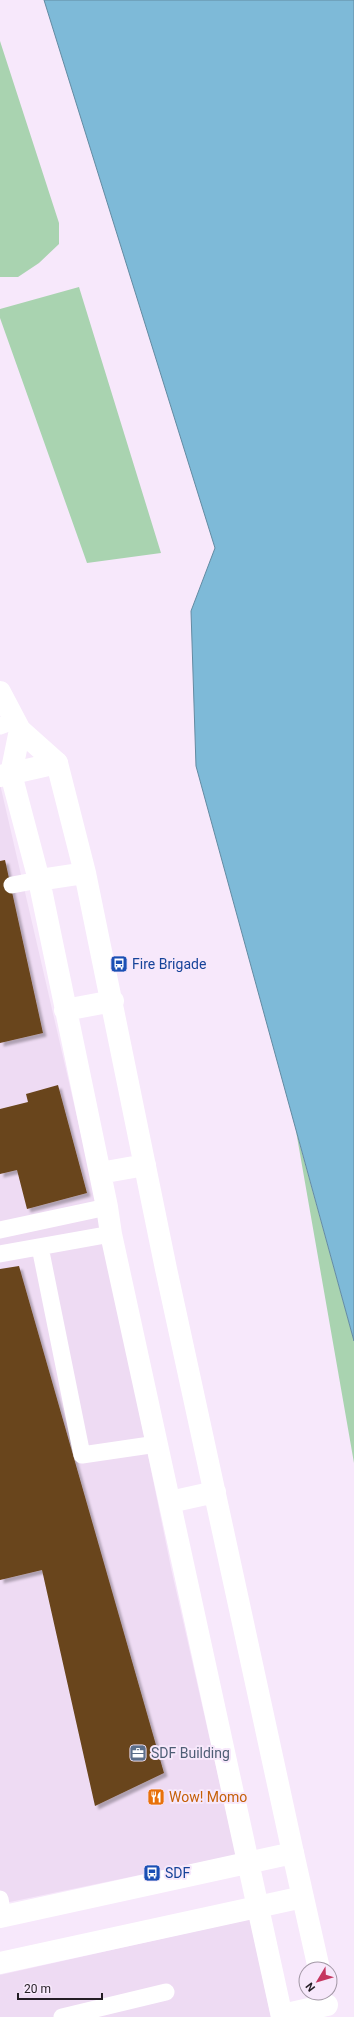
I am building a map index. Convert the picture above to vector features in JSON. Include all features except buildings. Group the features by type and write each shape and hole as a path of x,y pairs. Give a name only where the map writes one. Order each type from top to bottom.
{"street":[{"path":"0,692 12,725 5,775 39,880 107,1207 111,1234 282,2016 327,2005"},
{"path":"12,725 57,763 85,873 145,1165 317,1961"},
{"path":"5,775 57,763"},
{"path":"39,880 85,873"},
{"path":"66,1010 112,1001"},
{"path":"100,1173 145,1165"},
{"path":"170,1502 215,1492"},
{"path":"1,1911 293,1853"},
{"path":"0,1963 303,1897"}],"lane":[{"path":"12,885 39,880"},
{"path":"0,1230 107,1207"},
{"path":"0,1254 111,1234"},
{"path":"40,1246 82,1455 157,1444"},
{"path":"62,2017 166,1992"}],"shaded area":[{"path":"0,784 95,1195 171,1568 236,1855 0,1904"},
{"path":"250,1919 271,2017 0,2017 0,1975"}],"green space":[{"path":"0,41 59,223 59,244 39,263 18,277 0,277"},
{"path":"79,287 161,553 87,563 0,318 0,309"},
{"path":"296,1131 354,1341 354,1463"}],"water":[{"path":"44,0 354,0 354,1341 196,766 191,611 215,548"}],"place":[{"name":"Fire Brigade","path":"119,964"},
{"name":"SDF Building","path":"138,1753"},
{"name":"Wow! Momo","path":"156,1797"},
{"name":"SDF","path":"152,1873"}]}
